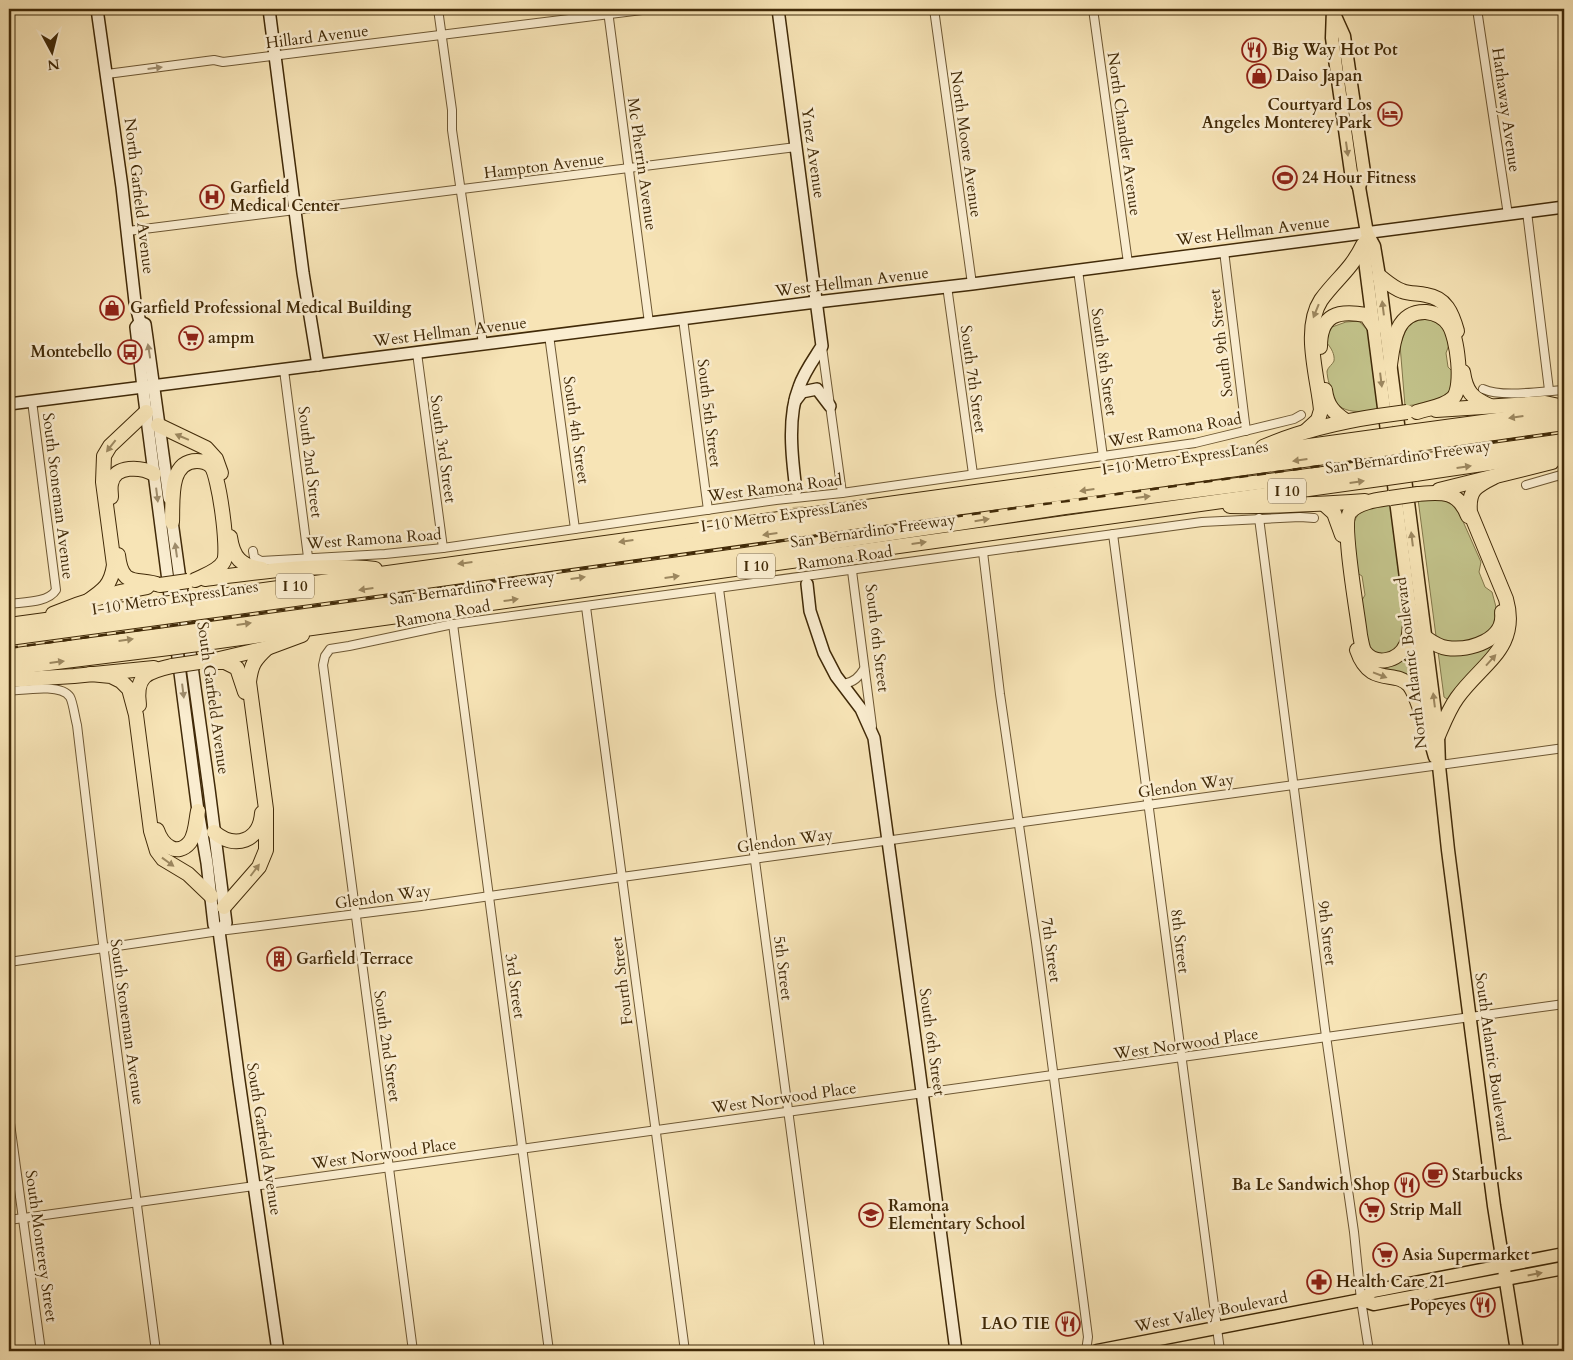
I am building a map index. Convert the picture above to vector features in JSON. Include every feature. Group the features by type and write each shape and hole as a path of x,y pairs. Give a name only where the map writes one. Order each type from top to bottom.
{"highway":[{"path":"1306,430 1318,420 1320,410 1312,342 1313,319 1321,301 1356,260 1365,239"},
{"path":"1379,276 1402,291 1426,295 1445,303 1452,314 1457,330 1464,376 1468,389 1473,397 1490,406"},
{"path":"1346,421 1330,407 1326,396 1320,333 1324,324 1336,315 1346,312 1366,315 1375,328"},
{"path":"1390,365 1393,340 1398,328 1408,317 1419,312 1431,312 1441,317 1449,325 1454,339 1460,374 1458,388 1454,397 1445,404 1412,412"},
{"path":"1246,454 1306,430 1378,416 1545,403 1564,409"},
{"name":"San Bernardino Freeway","path":"1410,438 1564,409"},
{"path":"88,601 104,590 112,577 114,565 103,482 104,456 110,446 146,412"},
{"name":"I-10 Metro ExpressLanes","path":"192,607 1410,438 1564,423"},
{"path":"158,425 206,448 216,459 221,475 231,542 235,555 242,563 252,568 273,571"},
{"name":"I-10 Metro ExpressLanes","path":"9,656 197,637 1065,508 1414,468 1564,441"},
{"name":"San Bernardino Freeway","path":"9,626 192,607 398,572 1246,454 1382,442"},
{"name":"San Bernardino Freeway","path":"1414,468 1564,452"},
{"path":"1188,505 1258,507 1385,499 1423,494 1564,459"},
{"path":"172,522 175,479 178,471 184,464 192,461 202,461 210,466 216,475 226,548 224,560 216,569 192,581"},
{"path":"154,474 146,470 130,468 117,474 110,484 119,564 122,572 133,581 160,585"},
{"name":"San Bernardino Freeway","path":"197,637 324,626 1188,505 1386,472"},
{"path":"1324,504 1334,512 1342,532 1349,609 1357,652 1368,669 1377,675 1398,678 1409,685 1433,733 1458,696 1499,651 1510,625 1510,613 1506,599 1470,512 1469,500 1473,490 1478,485 1494,477"},
{"path":"1423,494 1449,494 1458,499 1465,508 1501,600 1503,615 1499,629 1490,639 1476,645 1448,648 1437,646 1426,638"},
{"path":"1385,499 1359,505 1350,513 1346,520 1360,635 1364,650 1371,657 1380,660 1394,659 1399,655 1408,640 1410,609"},
{"path":"36,622 88,601 121,591 160,585 273,571 358,567 398,572"},
{"name":"I-10 Metro ExpressLanes","path":"9,638 164,610"},
{"path":"9,680 90,674 203,662 266,648 324,626"},
{"path":"9,668 168,641"},
{"path":"224,907 259,867 266,850 268,833 266,809 249,682 251,668 256,658 266,648"},
{"path":"203,662 226,662 237,668 241,676 245,692 262,813 261,826 254,835 244,840 224,839 214,832"},
{"path":"172,666 153,670 144,676 140,683 138,696 156,828 161,841 175,849 182,847 190,841 198,810"},
{"path":"90,674 111,676 129,689 136,715 151,831 158,851 163,859 188,874 211,896"}],"main road":[{"name":"North Atlantic Boulevard","path":"1334,11 1344,36 1364,172 1360,187 1375,328 1410,609 1433,733"},
{"name":"North Atlantic Boulevard","path":"1365,239 1374,246 1379,276 1426,638 1433,733 1432,752 1439,766"},
{"name":"South Atlantic Boulevard","path":"1439,766 1503,1266 1517,1351"},
{"name":"West Valley Boulevard","path":"1097,1351 1361,1300 1373,1291 1564,1254"},
{"name":"West Valley Boulevard","path":"1361,1300 1374,1304 1564,1268"}],"street":[{"name":"North Garfield Avenue","path":"97,9 128,231 135,302 140,322 136,327 148,385"},
{"path":"269,9 303,273 318,365"},
{"path":"438,9 483,344"},
{"name":"Hillard Avenue","path":"107,74 214,60 224,62 276,56 608,11 650,9"},
{"name":"Ynez Avenue","path":"778,9 816,302"},
{"name":"North Moore Avenue","path":"934,9 972,284"},
{"name":"North Chandler Avenue","path":"1093,9 1128,263"},
{"name":"Hathaway Avenue","path":"1477,9 1508,215"},
{"name":"Mc Pherrin Avenue","path":"608,11 650,323"},
{"name":"Hampton Avenue","path":"296,210 796,148"},
{"name":"West Hellman Avenue","path":"9,404 1128,263 1365,239 1564,207"},
{"path":"128,231 296,210"},
{"path":"1527,212 1549,390"},
{"name":"South 9th Street","path":"1224,252 1246,431"},
{"name":"South 8th Street","path":"1078,270 1103,457"},
{"name":"South 7th Street","path":"947,286 973,474"},
{"path":"816,302 842,493"},
{"name":"South 5th Street","path":"683,319 708,510"},
{"name":"South 4th Street","path":"549,335 576,529"},
{"path":"796,490 792,451 795,401 801,382 822,346"},
{"name":"South 3rd Street","path":"417,353 442,548"},
{"name":"South 2nd Street","path":"284,370 308,557"},
{"name":"South Garfield Avenue","path":"148,385 146,412 198,810 214,925 219,931 237,1072 278,1351"},
{"name":"South Garfield Avenue","path":"148,385 158,425 205,756 226,923 219,931"},
{"path":"795,401 802,392 817,389 830,406"},
{"path":"1483,389 1489,392 1500,393 1564,390"},
{"name":"South Stoneman Avenue","path":"9,604 43,598 53,595 56,590 32,401"},
{"name":"West Ramona Road","path":"253,552 254,557 261,561 386,554 442,548 1195,443 1294,419 1302,415"},
{"path":"1526,485 1563,475 1564,490"},
{"name":"Ramona Road","path":"325,656 330,649 453,624 1202,522 1300,516 1314,518"},
{"name":"9th Street","path":"1259,518 1326,1038 1369,1351"},
{"name":"8th Street","path":"1113,534 1220,1351"},
{"name":"7th Street","path":"983,552 1000,694 1054,1075 1088,1337 1086,1351"},
{"name":"South 6th Street","path":"852,571 956,1351"},
{"name":"South 6th Street","path":"807,584 810,611 824,653 836,676 861,709 874,738"},
{"name":"5th Street","path":"719,589 820,1351"},
{"name":"Fourth Street","path":"586,607 684,1351"},
{"name":"3rd Street","path":"453,624 549,1351"},
{"name":"South 2nd Street","path":"325,656 323,666 414,1351"},
{"path":"836,676 844,684 850,683 864,669"},
{"name":"South Stoneman Avenue","path":"9,691 54,688 65,693 70,698 76,724 156,1351"},
{"name":"Glendon Way","path":"9,962 219,931 754,860 1220,794 1564,748"},
{"name":"West Norwood Place","path":"9,1220 1564,1004"},
{"name":"South Monterey Street","path":"9,1116 41,1351"}],"green space":[{"path":"1419,319 1430,319 1437,322 1444,329 1449,345 1446,353 1448,367 1455,377 1448,395 1422,404 1405,406 1400,345 1408,325"},
{"path":"1359,321 1369,332 1379,409 1353,411 1346,409 1335,401 1331,393 1327,371 1334,358 1327,343 1327,335 1332,327 1346,322"},
{"path":"1418,499 1449,500 1457,508 1481,562 1479,572 1485,587 1492,592 1496,607 1494,622 1499,644 1450,701 1444,697"},
{"path":"1391,504 1413,677 1407,678 1401,678 1388,673 1366,659 1361,602 1365,595 1362,576 1354,571 1352,532 1356,518 1367,509"}],"tunnel":[{"path":"796,490 807,584"}],"railway":[{"path":"9,648 1564,432"}],"place":[{"name":"Big Way Hot Pot","path":"1254,50"},
{"name":"Daiso Japan","path":"1259,76"},
{"name":"Courtyard Los Angeles Monterey Park","path":"1390,114"},
{"name":"24 Hour Fitness","path":"1285,178"},
{"name":"Garfield Medical Center","path":"212,197"},
{"name":"Garfield Professional Medical Building","path":"112,308"},
{"name":"ampm","path":"191,338"},
{"name":"Montebello","path":"130,352"},
{"name":"Garfield Terrace","path":"279,959"},
{"name":"Starbucks","path":"1435,1175"},
{"name":"Ba Le Sandwich Shop","path":"1407,1185"},
{"name":"Strip Mall","path":"1372,1210"},
{"name":"Ramona Elementary School","path":"871,1215"},
{"name":"Asia Supermarket","path":"1385,1255"},
{"name":"Health Care 21","path":"1319,1282"},
{"name":"Popeyes","path":"1483,1305"},
{"name":"LAO TIE","path":"1068,1324"}]}
